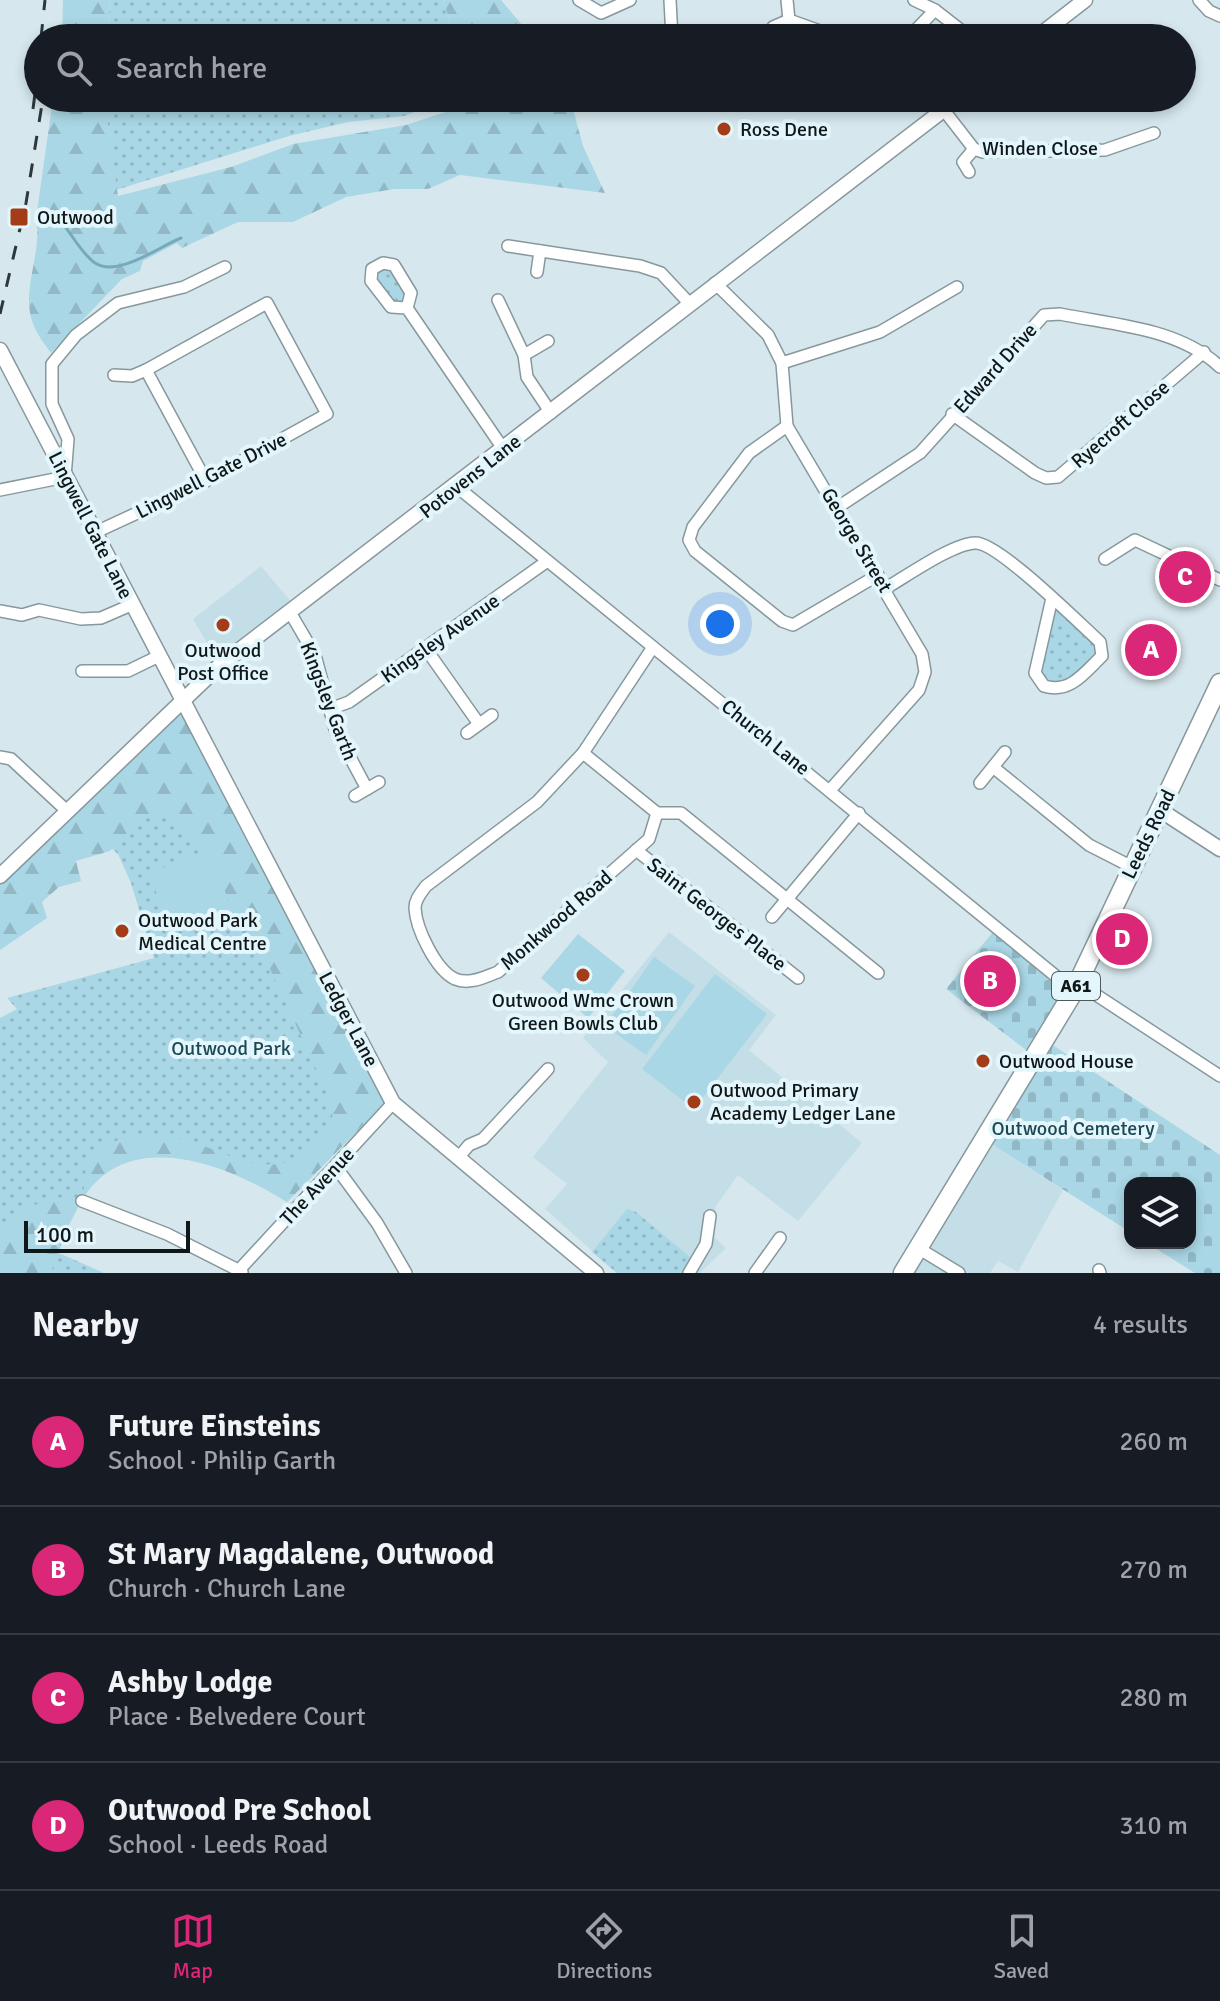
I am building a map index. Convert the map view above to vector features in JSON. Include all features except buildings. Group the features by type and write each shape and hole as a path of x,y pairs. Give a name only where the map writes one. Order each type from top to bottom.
{"main road":[{"name":"Leeds Road","path":"903,1273 1076,987 1220,683"}],"street":[{"path":"579,0 601,13 630,0"},
{"path":"670,0 671,24"},
{"path":"787,0 789,20"},
{"path":"914,0 935,10 953,24"},
{"path":"1054,24 1085,0"},
{"path":"1199,0 1209,11 1220,16"},
{"path":"922,24 935,10"},
{"path":"780,24 789,20 800,24"},
{"name":"Potovens Lane","path":"0,876 220,665 291,614 939,112"},
{"name":"Winden Close","path":"945,112 974,149 983,152 1105,150 1154,133"},
{"path":"969,172 963,162 974,149"},
{"path":"508,246 640,266 661,273 689,303"},
{"path":"537,272 540,251"},
{"path":"0,490 65,477 68,439 52,404 52,364 76,335 118,303 184,287 225,267"},
{"name":"George Street","path":"715,283 768,335 782,363 787,426 915,637 925,672 919,690 906,707 831,789"},
{"path":"782,363 880,332 957,287"},
{"path":"498,300 524,355 527,377 551,413"},
{"name":"Lingwell Gate Drive","path":"94,533 206,481 327,414 267,303 146,370"},
{"path":"407,308 504,450"},
{"name":"Edward Drive","path":"838,507 920,453 1044,315 1060,314 1178,339 1204,352 1220,367"},
{"path":"524,355 548,341"},
{"name":"Ryecroft Close","path":"952,414 1035,473 1046,478 1058,477 1204,352"},
{"name":"Lingwell Gate Lane","path":"2,353 183,700"},
{"path":"114,375 132,376 146,370 206,481"},
{"path":"787,426 749,453 693,527 689,540 695,551 782,621 793,625 878,575"},
{"name":"Church Lane","path":"456,486 546,562 1076,987 1220,1076"},
{"path":"1105,559 1135,540 1220,580"},
{"path":"886,588 974,542 989,544 1052,598 1100,642 1102,656 1070,686 1058,690 1044,686 1035,673 1052,598"},
{"name":"Kingsley Avenue","path":"330,709 349,702 546,562"},
{"path":"0,611 22,615 39,610 81,619 101,618 131,605"},
{"name":"Kingsley Garth","path":"291,614 315,655 341,746 367,789"},
{"name":"Monkwood Road","path":"653,647 583,753 537,802 426,886 417,897 415,908 431,950 444,972 457,980 476,981 498,972 649,839 657,813"},
{"path":"426,649 479,724"},
{"path":"82,671 128,671 159,656"},
{"name":"Ledger Lane","path":"183,700 393,1103 596,1273"},
{"path":"467,733 492,715"},
{"path":"980,783 1005,752"},
{"path":"583,753 657,813 681,813 878,973"},
{"path":"0,757 11,759 67,811"},
{"path":"993,767 1089,845 1132,867"},
{"path":"355,796 379,782"},
{"path":"1160,810 1220,849"},
{"path":"772,917 859,813"},
{"name":"Saint Georges Place","path":"636,850 798,978"},
{"path":"458,1158 469,1145 483,1139 548,1069"},
{"name":"The Avenue","path":"82,1201 145,1225 241,1271 393,1103"},
{"path":"336,1167 377,1223 406,1273"},
{"path":"689,1273 706,1244 710,1216"},
{"path":"755,1273 780,1238"},
{"path":"918,1248 959,1273"}],"shaded area":[{"path":"261,566 297,609 220,665 193,619"},
{"name":"Outwood Primary Academy Ledger Lane","path":"669,932 776,1015 749,1050 862,1143 798,1221 738,1175 716,1206 713,1236 726,1248 700,1273 617,1273 545,1209 567,1184 533,1157 608,1062 583,1038"},
{"path":"984,1139 1063,1190 1018,1272 998,1261 990,1273 903,1273"}],"green space":[{"path":"63,0 110,0 108,24 62,24"},
{"path":"110,0 443,0 451,24 108,24"},
{"path":"443,0 501,0 521,24 451,24"},
{"path":"51,112 106,112 118,196 231,167 293,144 406,125 446,112 574,112 583,146 605,193 460,175 428,189 394,189 346,197 293,222 238,222 182,248 177,243 143,261 140,271 122,279 51,353 34,326 30,313 30,286 37,246 36,219"},
{"path":"106,112 414,112 404,116 348,122 289,136 116,190"},
{"path":"394,265 411,293 407,308 391,307 371,281 372,269"},
{"path":"1052,598 1100,642 1102,656 1070,686 1044,686 1036,657"},
{"path":"183,700 388,1089 384,1104 287,1202 264,1188 210,1166 182,1159 154,1157 128,1162 104,1175 84,1197 84,1177 94,1149 121,1140 148,1135 167,1136 244,1160 280,1164 298,1157 317,1143 331,1123 330,1099 248,921 236,919 208,850 175,818 142,817 110,851 76,861 81,881 59,887 42,902 47,918 0,950 0,876"},
{"name":"Outwood Park","path":"156,727 384,1104 287,1202 242,1178 191,1160 165,1157 140,1159 116,1167 94,1182 72,1215 61,1244 59,1253 104,1273 0,1273 0,1018 17,1009 7,998 154,958 131,883 118,854 67,811"},
{"path":"208,850 233,912 170,930 149,873"},
{"name":"Outwood Cemetery","path":"997,927 1074,991 1045,1040 1220,1155 1220,1273 1195,1273 1157,1249 1196,1249 1196,1177 1124,1177 1124,1228 984,1139 1034,1056 946,989"},
{"name":"Outwood Wmc Crown Green Bowls Club","path":"578,934 625,971 588,1018 541,978"},
{"path":"654,957 695,986 646,1055 605,1026"},
{"path":"715,974 767,1014 694,1109 642,1069"},
{"path":"58,1197 79,1206 64,1234 51,1273 0,1273 1,1235 10,1221 25,1210"},
{"path":"627,1209 636,1212 696,1262 689,1273 617,1273 592,1252"}],"waterway":[{"path":"63,224 86,255 104,267 127,264 181,238"}],"railway":[{"path":"42,24 45,0"},
{"path":"0,314 26,203 41,112"}],"place":[{"name":"Ross Dene","path":"724,129"},
{"name":"Outwood","path":"19,217"},
{"name":"Ashby Lodge","path":"1185,577"},
{"name":"Outwood Post Office","path":"223,625"},
{"name":"Future Einsteins","path":"1151,650"},
{"name":"Outwood Park Medical Centre","path":"122,931"},
{"name":"Outwood Pre School","path":"1122,939"},
{"name":"Outwood Wmc Crown Green Bowls Club","path":"583,975"},
{"name":"St Mary Magdalene, Outwood","path":"990,981"},
{"name":"Outwood House","path":"983,1061"},
{"name":"Outwood Primary Academy Ledger Lane","path":"694,1102"}]}
